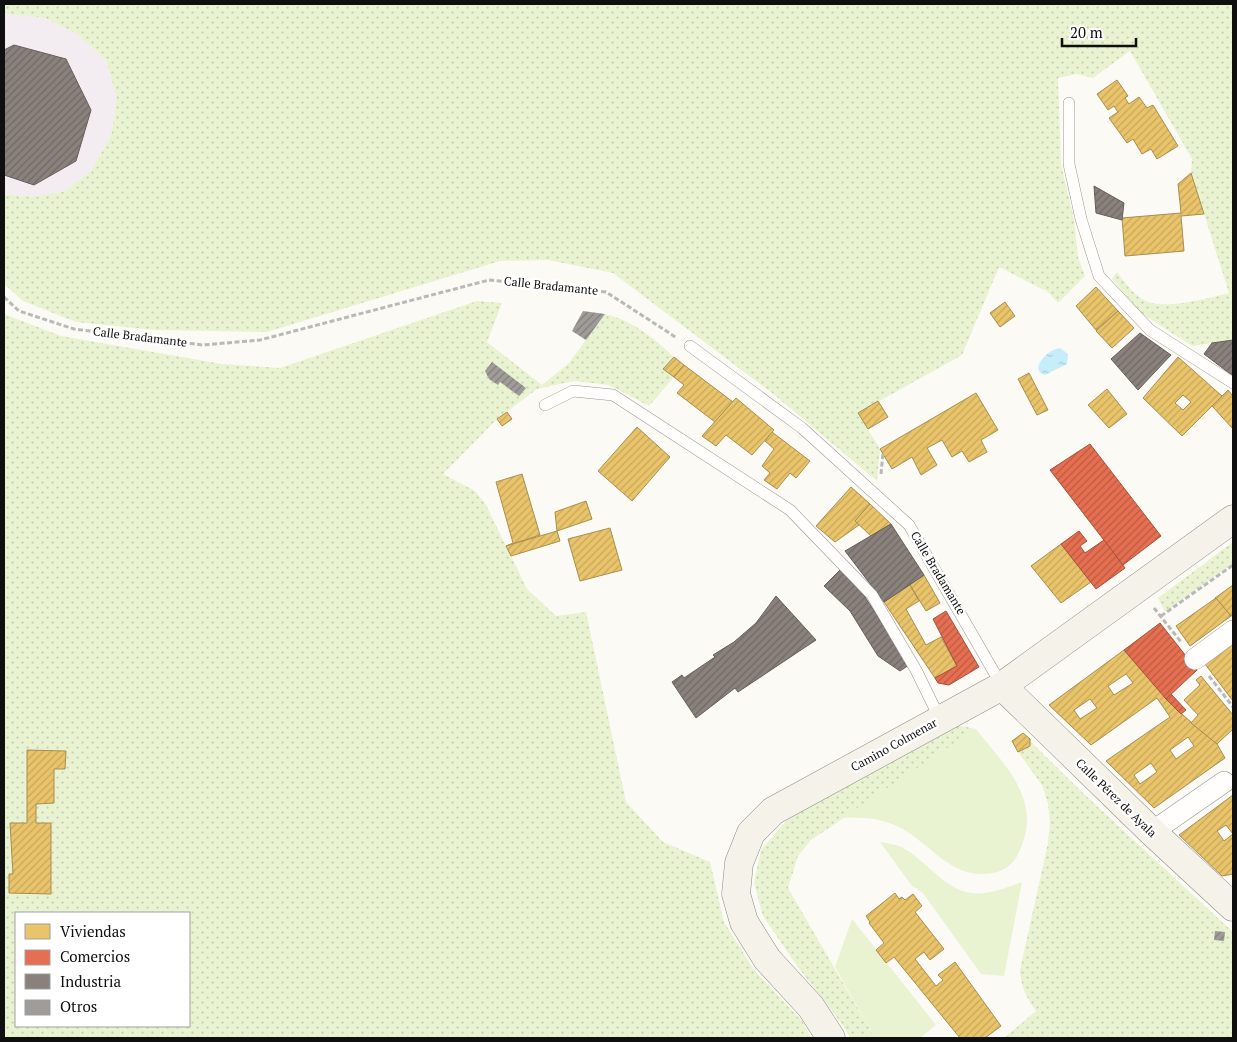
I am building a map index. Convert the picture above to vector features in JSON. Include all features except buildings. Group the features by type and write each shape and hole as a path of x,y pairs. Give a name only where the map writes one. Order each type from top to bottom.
{"main road":[{"name":"Camino Colmenar","path":"831,1038 811,1007 766,959 744,922 736,894 739,863 751,833 773,810 1002,686 1233,519"},
{"name":"Calle Pérez de Ayala","path":"1002,686 1152,832 1232,903"}],"street":[{"path":"1194,658 1233,631"},
{"path":"1152,832 1224,782"}],"lane":[{"path":"1069,103 1069,164 1081,219 1099,276 1150,330 1233,383"},
{"name":"Calle Bradamante","path":"690,346 802,428 909,525 1002,686"},
{"path":"545,405 573,391 613,396 790,510 872,594 916,670 940,720"}],"path":[{"name":"Calle Bradamante","path":"4,297 19,311 74,329 203,345 260,340 490,280 606,292 690,346"},
{"path":"880,483 882,454"},
{"path":"1161,616 1233,565"}],"shaded area":[{"path":"4,14 45,18 77,34 106,60 117,98 111,135 92,170 65,191 35,197 4,194"}],"green space":[{"path":"4,4 1233,4 1233,340 1192,346 1141,313 1112,279 1117,272 1141,298 1151,303 1159,304 1190,302 1229,293 1191,173 1192,159 1130,51 1093,78 1077,74 1058,78 1061,164 1074,219 1078,257 1085,276 1058,303 1048,292 999,267 962,355 858,413 880,449 877,481 772,393 613,273 548,260 500,261 267,332 155,330 76,322 23,301 4,284 4,194 35,197 65,191 92,170 111,135 117,98 106,60 77,34 45,18 4,14"},
{"path":"477,301 502,303 487,342 542,385 569,363 605,314 634,325 674,357 663,369 674,377 649,406 609,385 574,381 537,389 497,419 443,474 475,491 486,505 527,589 556,616 586,612 626,802 663,842 710,862 724,922 754,970 803,1022 811,1038 4,1038 4,314 61,336 222,364 280,368"},
{"path":"1233,542 1233,563 1165,612 1158,598"},
{"path":"956,725 976,729 811,840 798,856 788,888 875,1038 850,1038 845,1028 795,963 763,916 754,883 761,850 787,820 855,779"},
{"path":"976,729 1015,780 1022,793 1026,808 1027,823 1024,839 1017,856 1010,865 993,873 979,874 966,872 954,867 901,828 887,822 872,819 842,818"},
{"path":"1030,741 1085,795 1233,932 1233,1038 1004,1038 1036,1011 1025,992 1020,970 1048,843 1050,822 1048,804 1042,785 1018,752 1030,746"},
{"path":"880,842 899,846 916,856 939,877 966,892 987,893 1022,882 1004,976 981,974 923,893 912,886"},
{"path":"852,919 936,1025 920,1038 875,1038 835,967"}],"water":[{"path":"1060,348 1068,354 1067,364 1045,375 1040,373 1038,368 1043,358"}]}
